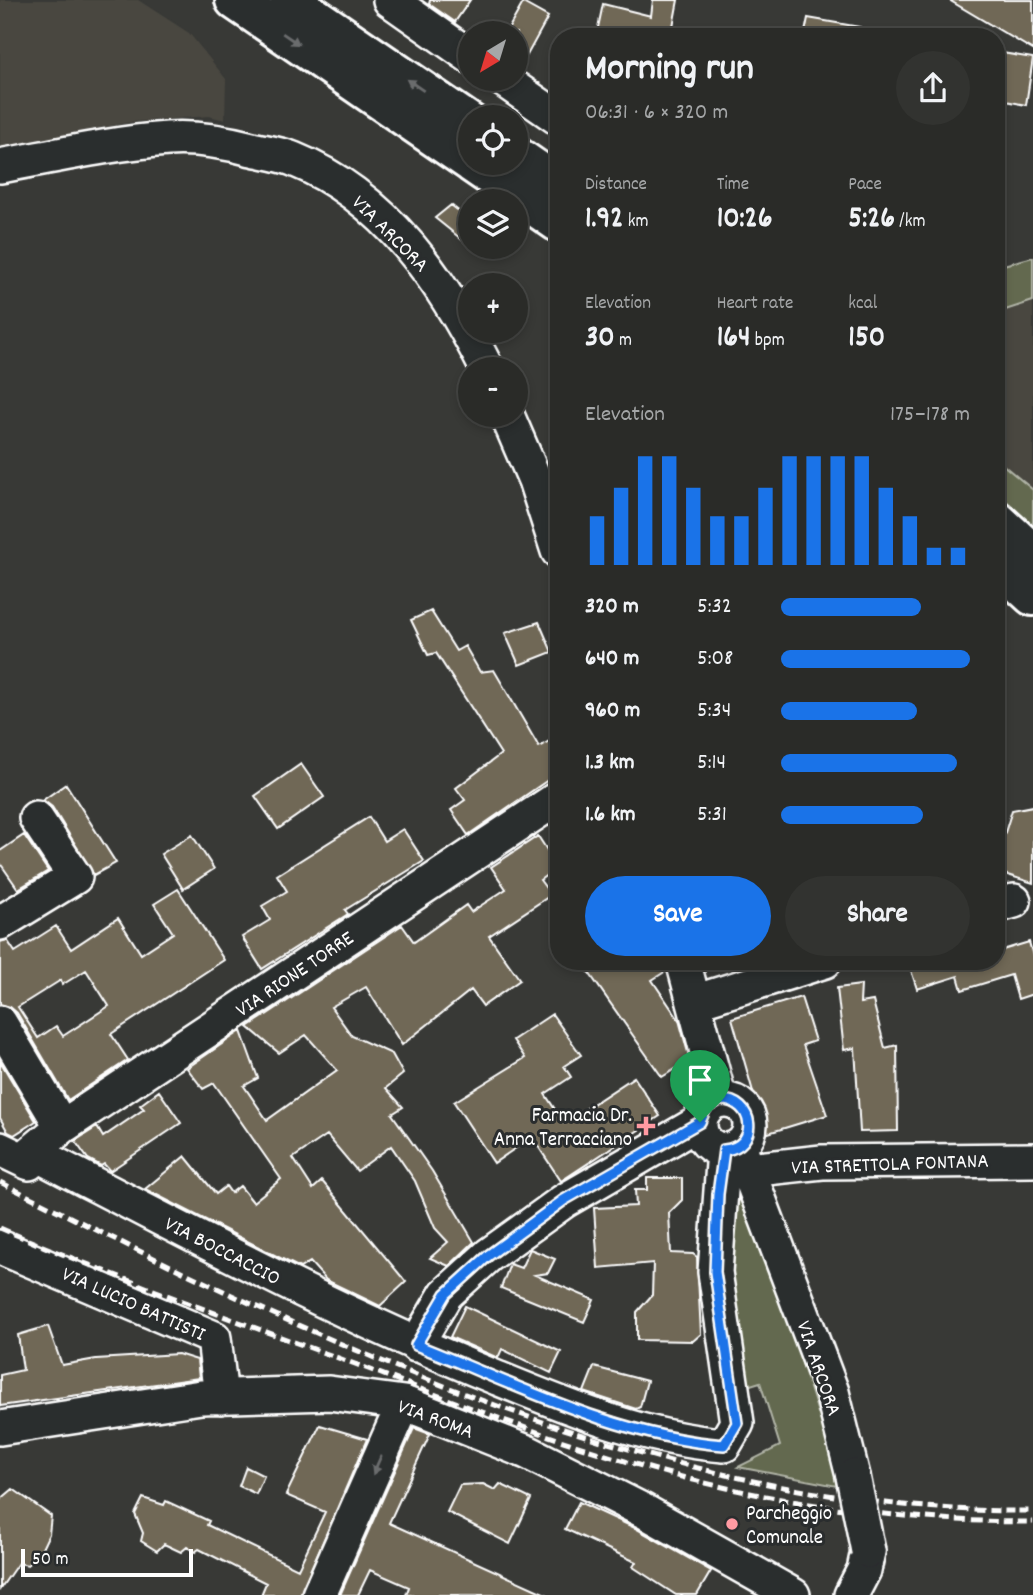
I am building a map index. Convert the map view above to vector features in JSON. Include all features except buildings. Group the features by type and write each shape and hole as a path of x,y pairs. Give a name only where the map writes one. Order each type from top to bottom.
{"highway":[{"path":"235,0 458,153"},
{"path":"290,0 458,115"},
{"path":"528,164 550,179"},
{"path":"490,175 550,216"},
{"path":"1005,528 1033,554"},
{"path":"1005,570 1033,596"}],"street":[{"path":"390,0 458,48"},
{"path":"519,91 550,112"},
{"name":"VIA ARCORA","path":"0,166 170,139 226,142 293,159 344,187 382,218 420,257 458,310 481,357"},
{"path":"512,427 535,480 550,526"},
{"name":"VIA RIONE TORRE","path":"16,1151 62,1127 550,803"},
{"path":"0,923 75,877 36,818"},
{"name":"VIA ARCORA","path":"685,970 694,1002 710,1111 703,1138 709,1144 737,1155 832,1392 853,1476 867,1551 864,1570 851,1595"},
{"path":"694,1002 796,970"},
{"path":"0,1023 62,1127"},
{"path":"416,1345 446,1294 489,1255 564,1200 710,1111 737,1103 748,1116 749,1132 737,1155"},
{"name":"VIA BOCCACCIO","path":"16,1151 416,1345 570,1407 680,1442 724,1445 737,1423 715,1272 718,1194 737,1155"},
{"name":"VIA STRETTOLA FONTANA","path":"737,1155 822,1162 1033,1160"},
{"name":"VIA LUCIO BATTISTI","path":"0,1247 214,1338 221,1397"},
{"name":"VIA ROMA","path":"0,1428 221,1397 329,1393 404,1403 539,1458 645,1511 793,1595"},
{"path":"319,1595 404,1403"}],"shaded area":[{"path":"0,0 138,0 189,33 226,79 225,120 209,116 132,122 0,147"},
{"path":"1033,301 1033,490 1005,467 1005,310"}],"green space":[{"path":"1033,257 1033,301 1005,310 1005,265"},
{"path":"1005,467 1033,490 1033,526 1005,500"},
{"path":"734,1177 759,1230 842,1487 738,1467 780,1446 760,1382 738,1389 725,1276"}],"railway":[{"path":"0,1182 243,1300 370,1356 500,1407 632,1450 765,1483 899,1504 1033,1511"},
{"path":"0,1228 132,1282 465,1406 577,1446 652,1469 746,1492 841,1509 936,1519 1033,1522"}],"place":[{"name":"Farmacia Dr. Anna Terracciano","path":"646,1126"},
{"name":"Parcheggio Comunale","path":"732,1524"}],"route":[{"path":"720,1100 729,1100 744,1108 750,1124 745,1140 739,1146 724,1150 718,1194 715,1272 737,1423 724,1445 680,1442 570,1407 416,1345 446,1294 489,1255 564,1200 700,1122 706,1108 720,1100"}]}
